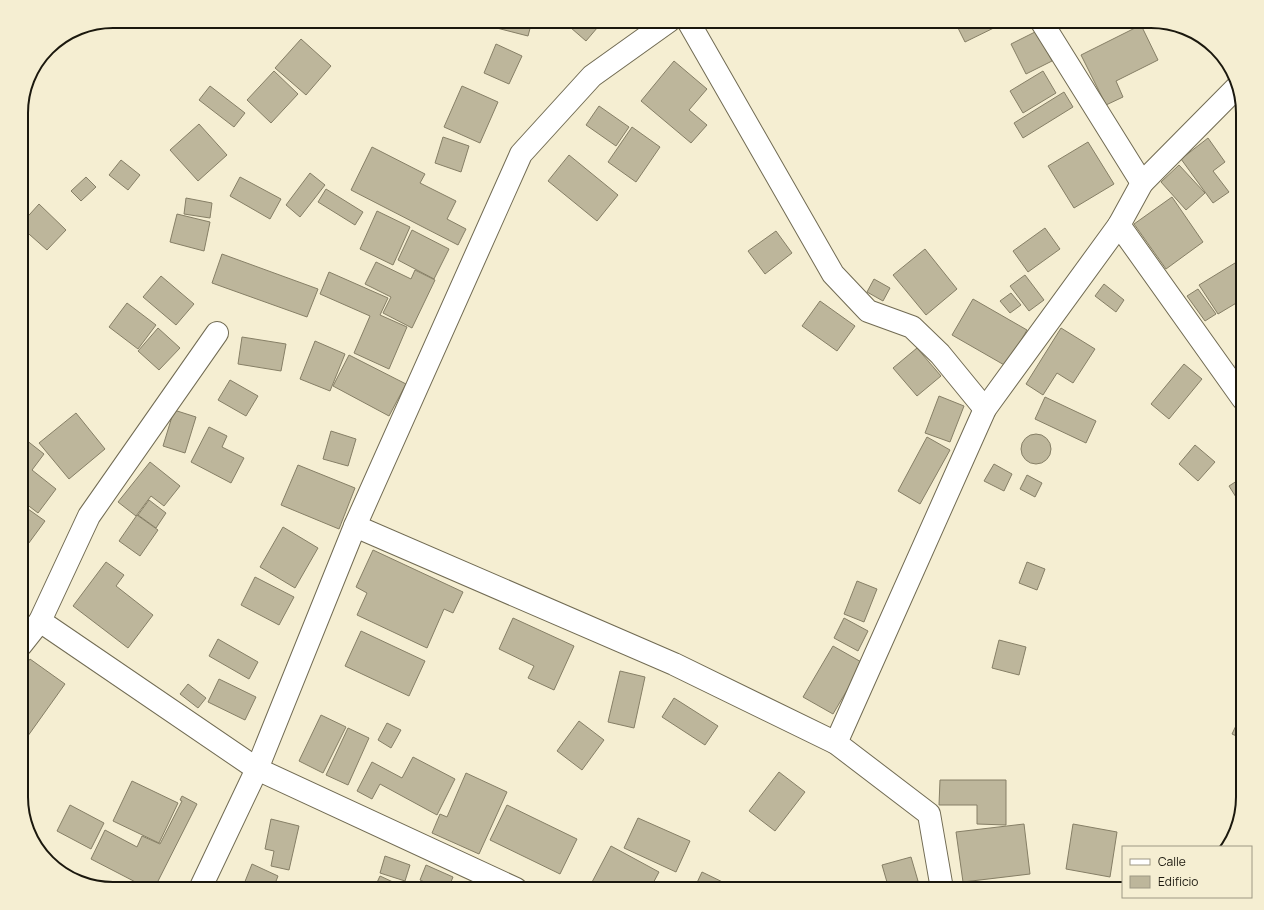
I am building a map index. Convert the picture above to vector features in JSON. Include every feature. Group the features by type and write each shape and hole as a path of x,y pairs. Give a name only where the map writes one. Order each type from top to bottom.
{"street":[{"path":"203,882 257,769 355,526 521,154 592,76 659,28"},
{"path":"692,28 833,274 868,311 912,327 940,354 985,409"},
{"path":"1045,28 1142,183"},
{"path":"836,743 985,409 1119,226 1142,183 1233,91"},
{"path":"1119,226 1236,389"},
{"path":"28,636 40,621 89,516 218,333"},
{"path":"355,526 674,664 836,743 929,814 941,882"},
{"path":"40,621 257,769 501,882"}],"building":[{"path":"497,28 530,28 528,36"},
{"path":"571,28 597,28 586,41"},
{"path":"958,28 994,28 965,42"},
{"path":"1135,28 1142,28 1158,60 1116,81 1123,97 1106,105 1081,55"},
{"path":"1037,31 1052,61 1026,74 1011,44"},
{"path":"301,39 331,66 306,95 275,68"},
{"path":"496,44 522,56 509,84 484,73"},
{"path":"674,61 707,89 689,110 707,125 691,143 641,101"},
{"path":"274,71 298,94 271,123 247,100"},
{"path":"1043,71 1056,93 1023,113 1010,91"},
{"path":"210,86 245,113 234,127 199,100"},
{"path":"462,86 498,102 480,143 444,127"},
{"path":"1064,92 1073,107 1023,138 1014,123"},
{"path":"599,106 629,127 616,146 586,125"},
{"path":"199,124 227,155 198,181 170,150"},
{"path":"632,127 660,147 636,182 608,162"},
{"path":"443,137 469,146 461,172 435,163"},
{"path":"1208,138 1225,162 1213,171 1229,192 1213,203 1181,159"},
{"path":"1088,142 1114,184 1074,208 1048,166"},
{"path":"372,147 425,174 420,183 456,201 447,219 466,229 458,245 351,190"},
{"path":"569,155 618,195 597,221 548,181"},
{"path":"121,160 140,175 128,190 109,175"},
{"path":"1179,165 1205,193 1186,210 1161,182"},
{"path":"310,173 325,185 300,217 286,205"},
{"path":"86,177 96,187 81,201 71,191"},
{"path":"240,177 281,199 270,219 230,196"},
{"path":"326,189 363,212 355,225 318,202"},
{"path":"1172,197 1203,242 1166,269 1134,224"},
{"path":"186,198 212,203 210,218 184,214"},
{"path":"39,204 66,230 47,250 28,233 28,216"},
{"path":"377,211 410,227 393,265 360,249"},
{"path":"177,214 210,222 204,251 170,242"},
{"path":"1045,228 1060,249 1028,272 1013,251"},
{"path":"412,230 449,249 434,279 398,260"},
{"path":"776,231 792,253 765,274 748,251"},
{"path":"925,249 957,289 926,315 893,275"},
{"path":"222,254 318,289 307,317 212,283"},
{"path":"376,262 411,279 415,270 435,280 412,328 383,313 391,297 365,284"},
{"path":"1235,263 1236,303 1218,314 1199,285"},
{"path":"329,272 388,298 380,315 407,327 389,369 354,353 370,316 320,294"},
{"path":"1025,275 1044,300 1029,311 1010,286"},
{"path":"161,276 194,304 176,325 143,297"},
{"path":"874,279 890,288 883,301 867,292"},
{"path":"1104,284 1124,300 1116,312 1095,296"},
{"path":"1198,289 1216,314 1205,321 1187,296"},
{"path":"1011,293 1021,305 1010,313 1000,301"},
{"path":"973,299 1027,330 1006,366 952,335"},
{"path":"820,301 855,326 837,351 802,326"},
{"path":"127,303 156,325 138,349 109,327"},
{"path":"158,328 180,348 159,370 138,351"},
{"path":"1061,328 1095,349 1073,383 1057,373 1043,395 1026,384"},
{"path":"242,337 286,344 281,371 238,364"},
{"path":"315,341 345,354 330,391 300,379"},
{"path":"917,348 941,376 917,396 893,368"},
{"path":"349,355 406,384 389,416 333,386"},
{"path":"1184,364 1202,379 1169,419 1151,404"},
{"path":"230,380 258,396 246,416 218,400"},
{"path":"939,396 964,406 950,442 925,433"},
{"path":"1045,397 1096,421 1086,443 1035,419"},
{"path":"174,410 196,417 185,453 163,446"},
{"path":"76,413 105,449 69,479 39,443"},
{"path":"209,427 227,436 222,447 244,458 231,483 191,462"},
{"path":"331,431 356,439 348,466 323,459"},
{"path":"1036,434 1047,438 1051,449 1047,460 1036,464 1025,460 1021,449 1025,438"},
{"path":"927,437 950,450 920,504 898,491"},
{"path":"28,441 44,454 32,470 56,489 38,513 28,505"},
{"path":"1195,445 1215,462 1198,481 1179,464"},
{"path":"150,462 180,486 164,506 151,496 136,516 118,502"},
{"path":"994,464 1012,474 1004,491 984,481"},
{"path":"298,465 355,488 339,529 281,505"},
{"path":"1027,475 1042,483 1035,497 1020,489"},
{"path":"1236,482 1236,497 1229,486"},
{"path":"149,500 166,513 156,528 138,515"},
{"path":"28,509 45,521 28,544"},
{"path":"137,515 158,530 140,556 119,541"},
{"path":"283,527 318,548 295,588 260,567"},
{"path":"373,550 463,592 453,613 444,609 427,648 357,615 367,593 356,587"},
{"path":"106,562 124,575 116,586 153,615 128,648 73,606"},
{"path":"1027,562 1045,569 1037,590 1019,583"},
{"path":"255,577 294,597 279,625 241,605"},
{"path":"857,581 877,589 864,622 844,614"},
{"path":"513,618 574,646 554,690 528,678 534,666 499,649"},
{"path":"844,618 868,631 858,651 834,638"},
{"path":"361,631 425,661 409,696 345,666"},
{"path":"218,639 258,662 249,679 209,656"},
{"path":"999,640 1026,647 1019,675 992,668"},
{"path":"833,646 863,663 833,714 803,697"},
{"path":"30,659 65,684 28,736 28,662"},
{"path":"620,671 645,677 634,728 608,722"},
{"path":"219,679 256,697 245,720 208,702"},
{"path":"188,684 206,698 198,708 180,694"},
{"path":"674,698 718,726 705,745 662,717"},
{"path":"321,715 346,727 323,773 299,761"},
{"path":"579,721 604,740 582,770 557,751"},
{"path":"387,723 401,730 391,748 378,740"},
{"path":"1236,726 1236,736 1232,734"},
{"path":"348,728 369,738 348,785 326,775"},
{"path":"413,757 455,779 437,815 380,784 372,799 357,791 372,762 402,778"},
{"path":"779,772 805,792 775,831 749,811"},
{"path":"466,773 507,792 479,854 432,833 440,814 447,817"},
{"path":"940,780 1006,780 1006,825 977,824 977,805 939,805"},
{"path":"132,781 178,803 159,843 113,821"},
{"path":"182,796 197,804 158,882 135,882 91,859 105,830 137,847 142,836 160,844 182,801 180,800"},
{"path":"70,805 104,823 91,849 57,831"},
{"path":"507,805 577,839 560,874 490,840"},
{"path":"638,818 690,841 676,872 624,848"},
{"path":"271,819 299,826 289,870 271,866 274,851 265,849"},
{"path":"1024,824 1030,874 963,882 956,832"},
{"path":"1073,824 1117,832 1110,877 1066,869"},
{"path":"611,846 659,872 654,882 592,882"},
{"path":"385,856 410,865 405,881 380,873"},
{"path":"911,857 918,881 887,882 882,865"},
{"path":"252,864 278,876 276,882 245,882"},
{"path":"426,865 453,877 451,882 424,882 420,880"},
{"path":"702,872 723,882 697,882"},
{"path":"380,876 393,882 377,882"}]}
